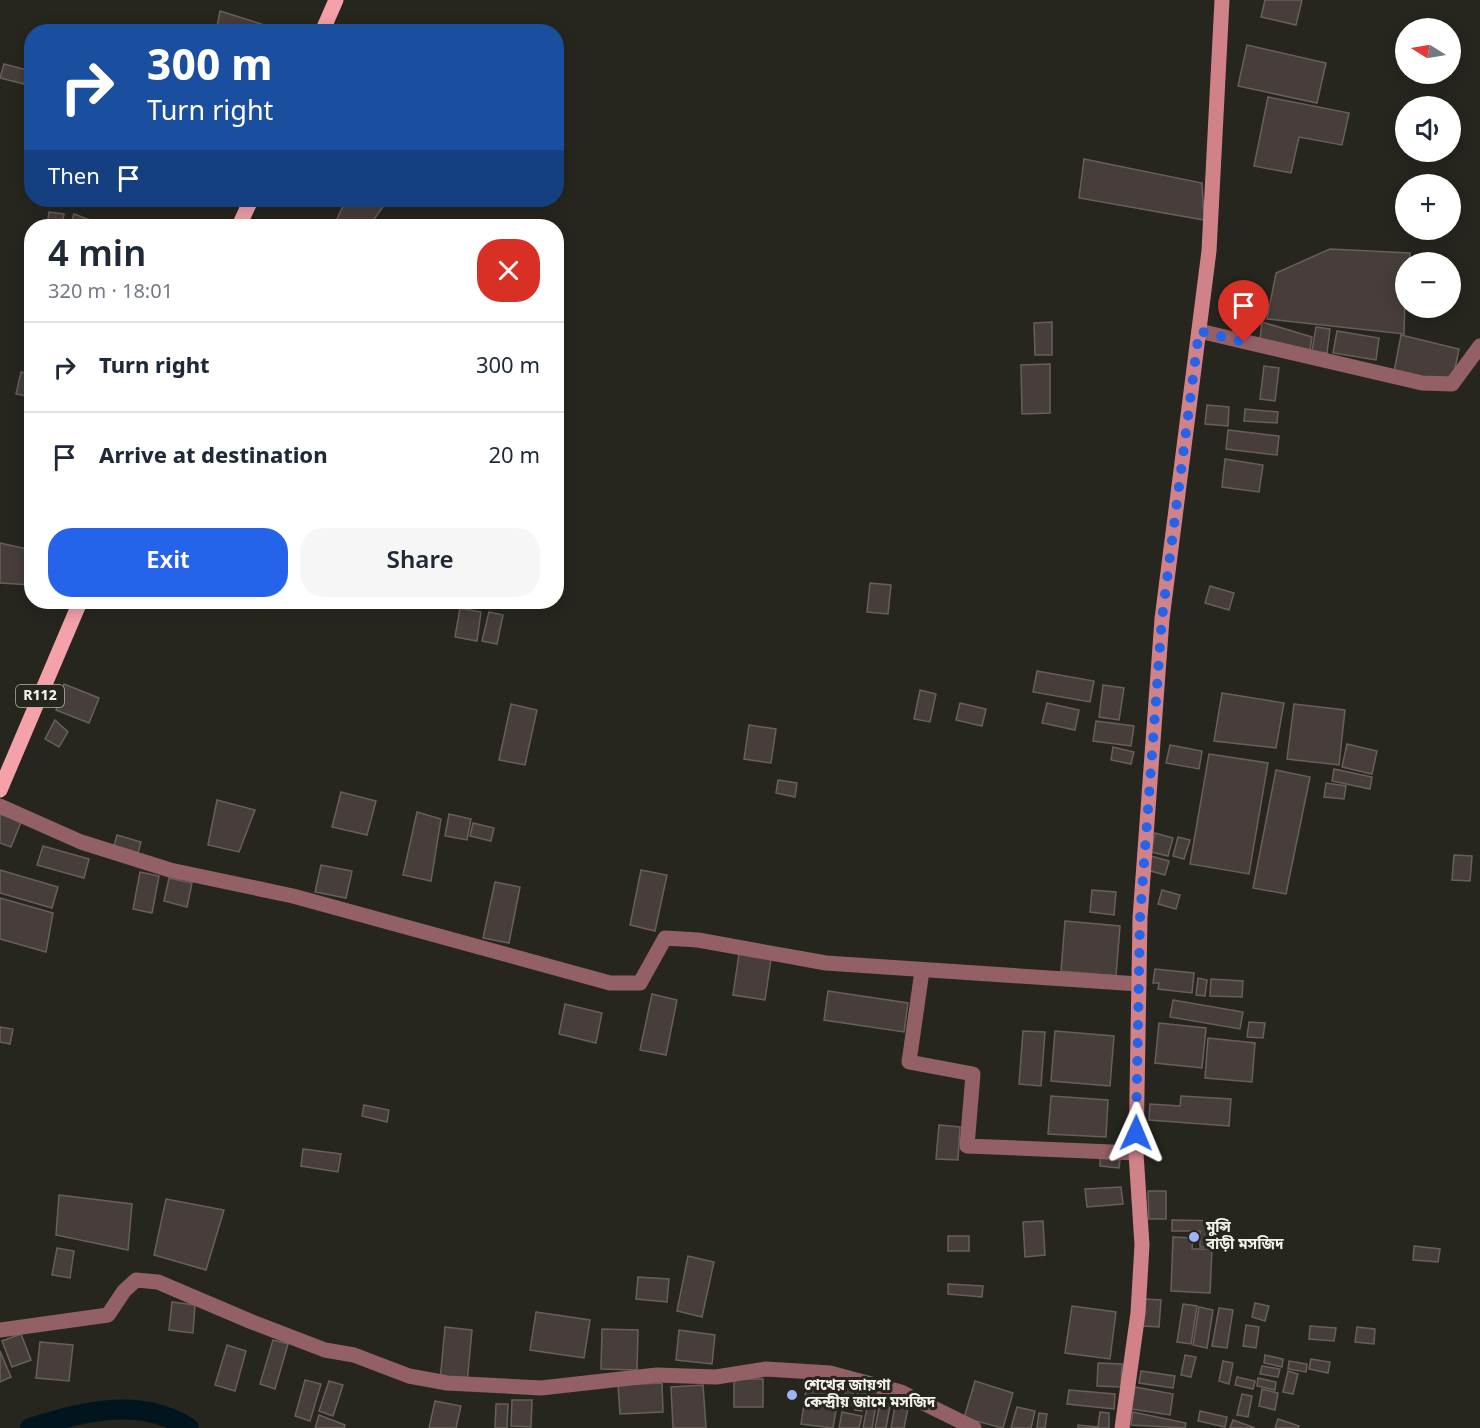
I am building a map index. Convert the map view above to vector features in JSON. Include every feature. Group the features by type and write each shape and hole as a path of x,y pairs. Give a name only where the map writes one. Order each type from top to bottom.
{"main road":[{"path":"326,24 336,0"},
{"path":"1122,1428 1138,1313 1142,1245 1136,1153 1140,918 1162,618 1211,227 1222,0"},
{"name":"R112","path":"0,790 77,609"}],"street":[{"path":"1199,331 1422,382 1452,384 1480,346"},
{"path":"0,806 81,842 170,870 293,896 610,983 640,983 665,938 698,940 826,963 1139,984"},
{"path":"922,971 909,1062 973,1074 968,1146 1136,1153"},
{"path":"0,1330 108,1315 124,1291 136,1280 158,1282 261,1326 325,1350 354,1355 409,1376 447,1383 541,1388 657,1375 716,1377 766,1369 830,1373 901,1392 974,1428"}],"building":[{"path":"1265,0 1302,0 1296,25 1261,17"},
{"path":"220,11 261,24 218,24"},
{"path":"1247,45 1326,63 1317,103 1238,86"},
{"path":"4,64 24,69 24,84 0,78"},
{"path":"1268,97 1349,113 1342,145 1299,137 1291,173 1254,166"},
{"path":"1084,159 1202,183 1204,220 1079,198"},
{"path":"343,207 383,207 374,219 337,219"},
{"path":"49,212 64,214 63,219 48,219"},
{"path":"74,214 87,219 72,219"},
{"path":"1330,249 1395,252 1395,318 1404,318 1404,334 1267,319 1276,273"},
{"path":"1052,322 1052,355 1035,355 1034,323"},
{"path":"1262,322 1312,337 1310,350 1260,339"},
{"path":"1316,327 1330,329 1327,353 1312,351"},
{"path":"1337,331 1379,338 1376,360 1333,353"},
{"path":"1401,335 1459,349 1452,384 1394,372"},
{"path":"1050,364 1050,413 1022,414 1021,365"},
{"path":"1264,366 1279,368 1275,401 1260,399"},
{"path":"21,372 24,373 24,396 16,394"},
{"path":"1207,405 1229,407 1228,426 1205,424"},
{"path":"1245,409 1278,412 1277,423 1244,421"},
{"path":"1228,430 1279,436 1277,455 1226,449"},
{"path":"1225,459 1263,465 1259,492 1222,487"},
{"path":"0,543 24,548 24,584 0,583"},
{"path":"870,583 891,585 888,614 867,612"},
{"path":"1210,586 1234,593 1229,610 1205,603"},
{"path":"460,609 481,612 477,641 455,637"},
{"path":"489,612 503,615 497,644 482,641"},
{"path":"1037,671 1094,681 1090,702 1033,692"},
{"path":"64,684 99,698 89,723 56,710"},
{"path":"1103,685 1124,688 1119,720 1099,717"},
{"path":"920,690 936,694 930,722 914,719"},
{"path":"1222,693 1284,703 1276,748 1214,741"},
{"path":"960,703 986,709 982,726 956,720"},
{"path":"1047,703 1079,710 1075,730 1042,723"},
{"path":"511,704 537,710 525,765 499,760"},
{"path":"1294,704 1345,710 1339,765 1287,759"},
{"path":"55,720 68,732 59,747 45,739"},
{"path":"1096,721 1134,726 1131,746 1093,741"},
{"path":"749,725 776,729 771,763 744,759"},
{"path":"1347,744 1377,751 1372,774 1342,767"},
{"path":"1170,745 1202,751 1199,769 1166,763"},
{"path":"1113,747 1134,752 1131,764 1111,760"},
{"path":"1209,754 1268,763 1249,874 1190,864"},
{"path":"1334,769 1372,777 1370,789 1332,781"},
{"path":"1276,770 1310,777 1286,894 1253,888"},
{"path":"778,780 797,783 795,797 776,793"},
{"path":"1326,783 1346,786 1344,799 1324,797"},
{"path":"341,792 376,801 367,835 332,827"},
{"path":"217,800 255,810 239,852 208,845"},
{"path":"417,812 441,819 431,881 403,875"},
{"path":"0,814 21,822 11,847 0,843"},
{"path":"449,814 471,819 467,840 445,836"},
{"path":"473,823 494,828 491,841 470,836"},
{"path":"1155,833 1173,838 1168,856 1151,852"},
{"path":"117,835 141,842 138,853 114,846"},
{"path":"1178,837 1190,840 1184,859 1173,856"},
{"path":"43,846 89,859 84,878 37,865"},
{"path":"1454,855 1472,856 1470,881 1452,880"},
{"path":"1151,856 1169,861 1165,875 1147,870"},
{"path":"321,865 352,871 346,898 315,892"},
{"path":"0,870 58,887 52,908 0,893"},
{"path":"641,870 667,875 655,931 630,925"},
{"path":"140,872 159,876 152,913 133,909"},
{"path":"169,878 192,883 187,907 164,901"},
{"path":"495,882 520,887 509,943 483,938"},
{"path":"1092,890 1116,892 1114,915 1090,912"},
{"path":"1162,890 1180,895 1176,909 1158,904"},
{"path":"0,898 53,913 46,952 0,939"},
{"path":"1065,921 1120,926 1116,976 1061,971"},
{"path":"739,954 771,959 765,1000 733,995"},
{"path":"1155,969 1194,973 1192,993 1158,989 1159,983 1153,983"},
{"path":"1198,978 1207,980 1205,996 1196,995"},
{"path":"1211,979 1243,981 1242,997 1210,996"},
{"path":"828,991 908,1003 904,1032 824,1020"},
{"path":"652,994 677,1000 666,1055 640,1050"},
{"path":"1173,1000 1243,1012 1240,1029 1170,1017"},
{"path":"565,1004 602,1013 596,1043 559,1034"},
{"path":"1249,1022 1265,1023 1263,1038 1247,1037"},
{"path":"1159,1023 1206,1028 1202,1068 1155,1063"},
{"path":"0,1027 13,1029 10,1044 0,1042"},
{"path":"1023,1031 1045,1032 1041,1086 1019,1084"},
{"path":"1055,1031 1114,1036 1110,1086 1051,1081"},
{"path":"1208,1038 1255,1043 1252,1082 1205,1078"},
{"path":"1051,1096 1108,1100 1106,1137 1048,1134"},
{"path":"1181,1096 1231,1099 1229,1126 1149,1120 1150,1104 1180,1106"},
{"path":"364,1105 389,1110 387,1122 362,1116"},
{"path":"939,1125 960,1127 958,1160 936,1159"},
{"path":"303,1149 341,1154 338,1172 301,1166"},
{"path":"1100,1158 1120,1160 1119,1168 1100,1166"},
{"path":"1121,1187 1123,1204 1087,1207 1085,1189"},
{"path":"1148,1191 1166,1191 1166,1219 1149,1219"},
{"path":"59,1195 132,1204 128,1250 56,1235"},
{"path":"166,1199 224,1210 206,1270 154,1255"},
{"path":"1172,1220 1227,1221 1227,1247 1200,1247 1200,1231 1172,1231"},
{"path":"1043,1221 1045,1255 1025,1257 1023,1222"},
{"path":"948,1236 969,1236 969,1251 948,1251"},
{"path":"1173,1237 1193,1238 1192,1249 1212,1249 1210,1293 1171,1291"},
{"path":"1414,1246 1440,1249 1438,1262 1413,1260"},
{"path":"57,1248 74,1251 70,1278 52,1275"},
{"path":"688,1256 714,1262 702,1317 677,1311"},
{"path":"638,1277 669,1279 667,1302 636,1299"},
{"path":"948,1284 983,1286 982,1297 948,1294"},
{"path":"1144,1299 1161,1300 1159,1327 1142,1326"},
{"path":"172,1302 195,1305 193,1333 169,1330"},
{"path":"1255,1303 1269,1306 1265,1321 1252,1317"},
{"path":"1183,1304 1197,1306 1191,1344 1177,1342"},
{"path":"1072,1306 1116,1312 1110,1359 1065,1353"},
{"path":"1199,1307 1213,1310 1207,1348 1193,1345"},
{"path":"1219,1308 1233,1310 1227,1348 1212,1346"},
{"path":"536,1312 590,1320 584,1358 530,1350"},
{"path":"1246,1325 1259,1327 1256,1348 1243,1346"},
{"path":"1310,1326 1336,1328 1334,1341 1309,1339"},
{"path":"445,1327 472,1330 467,1383 440,1381"},
{"path":"1357,1327 1375,1329 1374,1344 1355,1342"},
{"path":"602,1329 638,1330 637,1370 601,1369"},
{"path":"679,1330 715,1335 712,1364 676,1360"},
{"path":"21,1334 31,1360 12,1367 2,1341"},
{"path":"273,1340 288,1344 275,1389 260,1384"},
{"path":"40,1342 73,1345 69,1381 36,1378"},
{"path":"227,1345 246,1351 235,1391 215,1385"},
{"path":"0,1351 11,1377 0,1382"},
{"path":"1185,1355 1196,1357 1191,1377 1181,1375"},
{"path":"1265,1355 1283,1359 1282,1367 1264,1363"},
{"path":"1311,1359 1330,1362 1328,1373 1309,1369"},
{"path":"1223,1361 1233,1363 1229,1384 1219,1381"},
{"path":"1289,1361 1307,1364 1306,1372 1288,1369"},
{"path":"1098,1363 1122,1364 1121,1387 1097,1386"},
{"path":"1262,1366 1280,1369 1278,1377 1260,1374"},
{"path":"1141,1371 1175,1376 1173,1388 1139,1383"},
{"path":"1288,1371 1298,1374 1293,1394 1283,1392"},
{"path":"808,1377 841,1382 833,1428 801,1424"},
{"path":"1237,1377 1255,1381 1253,1389 1235,1385"},
{"path":"1258,1378 1276,1382 1275,1390 1257,1386"},
{"path":"734,1379 763,1379 763,1407 734,1407"},
{"path":"305,1380 321,1384 310,1421 295,1416"},
{"path":"329,1381 343,1385 333,1416 319,1411"},
{"path":"975,1381 1013,1393 1003,1428 964,1418"},
{"path":"847,1382 855,1384 851,1405 843,1404"},
{"path":"662,1383 663,1412 620,1414 618,1385"},
{"path":"859,1384 867,1386 862,1411 855,1410"},
{"path":"703,1385 706,1428 673,1428 671,1387"},
{"path":"871,1387 879,1388 872,1428 863,1428"},
{"path":"1135,1387 1173,1394 1170,1415 1131,1409"},
{"path":"1262,1389 1278,1393 1275,1410 1259,1406"},
{"path":"1069,1390 1115,1394 1114,1409 1067,1404"},
{"path":"882,1393 892,1395 886,1428 875,1428"},
{"path":"1242,1394 1252,1396 1248,1417 1237,1415"},
{"path":"512,1400 532,1400 531,1427 511,1426"},
{"path":"435,1401 461,1406 456,1428 429,1428"},
{"path":"496,1404 508,1404 507,1428 495,1428"},
{"path":"895,1406 908,1408 904,1428 891,1428"},
{"path":"1017,1407 1035,1411 1031,1428 1011,1428"},
{"path":"1200,1411 1227,1417 1225,1427 1198,1421"},
{"path":"842,1412 862,1416 859,1428 839,1428"},
{"path":"1100,1412 1109,1413 1109,1428 1078,1428 1078,1425 1098,1427"},
{"path":"1133,1412 1186,1423 1185,1428 1131,1425"},
{"path":"1039,1413 1047,1414 1045,1428 1037,1428"},
{"path":"319,1415 345,1425 344,1428 315,1428"},
{"path":"1278,1419 1299,1426 1298,1428 1275,1428"},
{"path":"1233,1420 1255,1428 1230,1428"}],"waterway":[{"path":"30,1428 70,1417 110,1410 150,1412 170,1418 189,1428"}],"place":[{"name":"মুন্সি বাড়ী মসজিদ","path":"1194,1237"},
{"name":"শেখের জায়গা কেন্দ্রীয় জামে মসজিদ","path":"792,1395"}],"route":[{"path":"1136,1133 1140,918 1162,618 1199,331 1244,342"}]}
